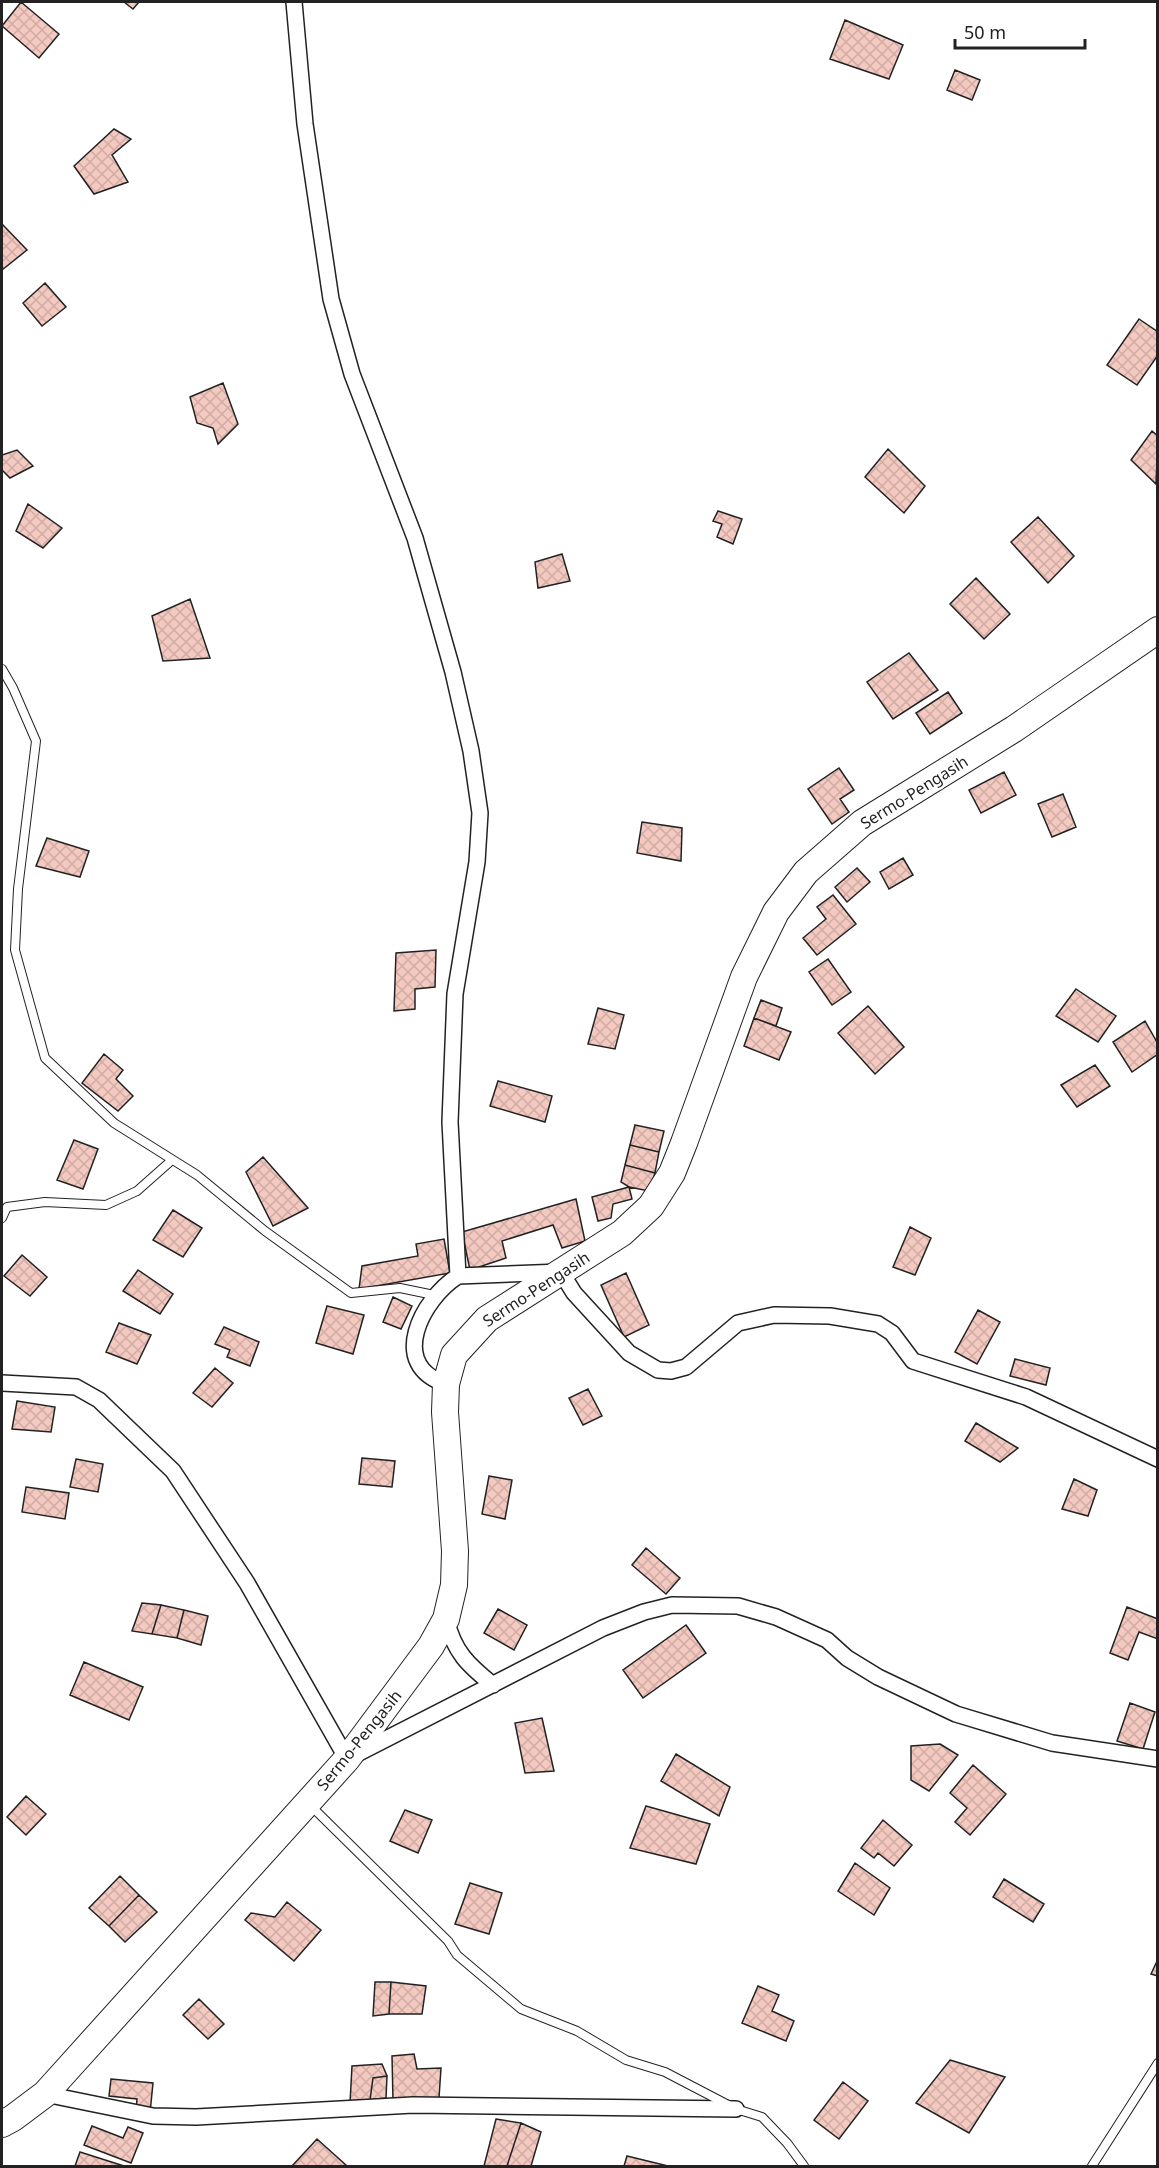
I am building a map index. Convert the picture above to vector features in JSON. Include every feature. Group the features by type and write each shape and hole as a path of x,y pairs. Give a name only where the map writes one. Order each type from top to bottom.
{"main road":[{"name":"Sermo-Pengasih","path":"2,2124 14,2118 45,2094 346,1759 399,1693 431,1646 446,1619 454,1585 455,1551 445,1412 446,1384 454,1355 467,1337 487,1319 622,1233 651,1206 672,1173 744,977 777,912 806,872 862,824 1014,729 1158,630"}],"street":[{"path":"294,2 305,124 331,299 351,374 415,538 453,672 471,751 480,813 477,862 455,994 450,1122 458,1276"},
{"path":"446,1384 433,1380 424,1371 416,1354 414,1335 421,1316 434,1295 458,1276 561,1272 574,1293 629,1353 658,1370 671,1371 686,1366 738,1323 774,1315 830,1316 878,1324 892,1333 914,1361 1026,1397 1158,1459"},
{"path":"2,1383 76,1387 99,1400 173,1471 247,1582 346,1759 555,1651 644,1612 672,1605 738,1606 776,1617 827,1640 847,1658 878,1677 956,1714 1052,1743 1158,1759"},
{"path":"446,1619 451,1642 463,1658 493,1685"},
{"path":"45,2094 153,2116 196,2117 413,2105 736,2109"}],"lane":[{"path":"2,669 13,688 36,741 18,889 15,950 45,1058 114,1123 197,1175 265,1232 351,1293 400,1288 434,1295"},
{"path":"2,1218 7,1207 45,1202 106,1205 138,1191 172,1160"},
{"path":"307,1802 448,1941 457,1955 521,2009 577,2031 626,2060 665,2072 736,2109 762,2117 787,2143 804,2166"},
{"path":"1092,2166 1158,2062"}],"building":[{"path":"21,2 59,34 39,58 2,26"},
{"path":"124,2 139,2 133,9"},
{"path":"845,20 903,45 889,79 830,59"},
{"path":"955,70 980,80 972,100 947,90"},
{"path":"114,129 131,139 112,155 128,182 94,194 74,166"},
{"path":"2,224 27,250 2,270"},
{"path":"45,283 66,307 42,326 23,303"},
{"path":"1139,319 1158,332 1158,355 1137,385 1107,365"},
{"path":"223,383 238,424 218,444 213,428 197,423 190,397"},
{"path":"1152,431 1158,436 1156,484 1131,460"},
{"path":"888,449 925,486 904,513 865,477"},
{"path":"17,450 33,466 10,478 2,470 2,455"},
{"path":"28,504 62,528 43,548 16,531"},
{"path":"718,511 742,519 733,544 717,537 722,524 713,521"},
{"path":"1038,517 1074,556 1048,583 1011,542"},
{"path":"562,554 570,581 538,588 535,562"},
{"path":"976,578 1010,614 984,639 950,604"},
{"path":"190,599 210,658 163,661 152,616"},
{"path":"909,653 938,690 893,719 867,682"},
{"path":"948,692 962,713 930,734 916,713"},
{"path":"839,768 854,790 840,799 849,812 832,824 808,789"},
{"path":"1004,772 1016,795 981,813 969,790"},
{"path":"1063,794 1076,827 1052,837 1038,804"},
{"path":"642,822 682,828 681,861 637,853"},
{"path":"47,838 89,851 80,877 36,866"},
{"path":"903,858 913,875 889,889 880,872"},
{"path":"857,868 870,882 847,902 835,887"},
{"path":"833,895 856,924 817,955 803,938 826,919 817,907"},
{"path":"436,950 435,987 415,989 415,1009 394,1011 396,953"},
{"path":"828,959 851,992 832,1005 809,972"},
{"path":"1076,989 1116,1016 1098,1042 1056,1016"},
{"path":"761,1000 782,1008 776,1026 754,1018"},
{"path":"868,1006 904,1047 875,1074 838,1033"},
{"path":"598,1008 624,1015 615,1049 588,1044"},
{"path":"754,1018 791,1032 779,1060 744,1046"},
{"path":"1145,1021 1158,1044 1158,1054 1132,1072 1113,1042"},
{"path":"104,1054 123,1070 116,1079 133,1096 118,1111 82,1083"},
{"path":"1095,1065 1110,1086 1077,1107 1061,1085"},
{"path":"498,1081 552,1096 545,1122 490,1106"},
{"path":"635,1125 664,1131 659,1152 630,1145"},
{"path":"74,1140 98,1149 83,1189 57,1180"},
{"path":"630,1145 659,1152 655,1173 625,1165"},
{"path":"263,1157 308,1208 273,1226 246,1172"},
{"path":"625,1165 655,1173 649,1191 629,1187 621,1182"},
{"path":"629,1187 632,1199 613,1204 611,1218 598,1221 592,1197"},
{"path":"576,1199 585,1241 562,1248 553,1225 502,1241 506,1258 470,1270 462,1232"},
{"path":"173,1210 202,1228 183,1257 153,1240"},
{"path":"910,1227 931,1238 915,1275 893,1267"},
{"path":"444,1239 450,1273 359,1289 362,1266 418,1256 416,1244"},
{"path":"22,1255 47,1277 30,1296 4,1276"},
{"path":"138,1270 173,1294 160,1314 123,1291"},
{"path":"626,1273 649,1325 624,1337 601,1285"},
{"path":"393,1297 412,1306 401,1329 383,1322"},
{"path":"327,1306 364,1315 353,1354 316,1343"},
{"path":"978,1310 1000,1322 977,1364 955,1352"},
{"path":"119,1323 151,1335 137,1364 106,1352"},
{"path":"224,1327 259,1342 250,1366 227,1357 230,1350 215,1344"},
{"path":"1015,1359 1050,1368 1046,1385 1010,1376"},
{"path":"215,1368 233,1383 212,1407 193,1393"},
{"path":"588,1389 602,1416 583,1425 569,1398"},
{"path":"17,1401 55,1407 51,1432 12,1429"},
{"path":"976,1423 1018,1448 1000,1462 965,1441"},
{"path":"362,1458 395,1461 392,1487 359,1484"},
{"path":"76,1459 103,1464 98,1492 70,1487"},
{"path":"489,1476 512,1480 505,1519 482,1514"},
{"path":"1074,1479 1097,1490 1088,1516 1062,1509"},
{"path":"26,1487 69,1493 65,1519 22,1512"},
{"path":"646,1548 680,1578 666,1594 632,1565"},
{"path":"142,1603 161,1605 152,1634 132,1631"},
{"path":"161,1605 184,1610 177,1638 152,1634"},
{"path":"1127,1607 1158,1619 1158,1639 1139,1632 1128,1660 1110,1653"},
{"path":"498,1609 527,1625 514,1650 484,1633"},
{"path":"184,1610 208,1616 201,1645 177,1638"},
{"path":"686,1625 706,1653 643,1698 623,1670"},
{"path":"84,1662 143,1687 129,1720 70,1695"},
{"path":"1130,1703 1155,1712 1143,1749 1117,1741"},
{"path":"542,1718 554,1771 525,1773 515,1723"},
{"path":"940,1744 958,1755 929,1791 911,1780 911,1746"},
{"path":"676,1754 730,1787 719,1816 661,1781"},
{"path":"973,1765 1006,1794 970,1835 955,1822 967,1808 950,1793"},
{"path":"26,1796 46,1814 26,1835 7,1817"},
{"path":"646,1806 710,1824 696,1864 630,1848"},
{"path":"405,1810 432,1820 418,1853 390,1841"},
{"path":"883,1820 912,1845 894,1866 878,1853 874,1858 861,1848"},
{"path":"855,1863 890,1888 874,1915 838,1891"},
{"path":"120,1876 139,1895 109,1926 89,1908"},
{"path":"1004,1879 1044,1904 1033,1922 993,1897"},
{"path":"470,1883 502,1893 489,1934 455,1924"},
{"path":"139,1895 157,1912 125,1942 109,1926"},
{"path":"287,1902 321,1930 294,1961 245,1920 251,1913 275,1917"},
{"path":"1158,1959 1158,1976 1151,1974"},
{"path":"375,1982 391,1982 389,2014 373,2016"},
{"path":"391,1982 426,1986 422,2014 389,2014"},
{"path":"758,1986 779,1995 772,2011 794,2021 786,2041 742,2023"},
{"path":"199,1999 224,2024 208,2039 183,2015"},
{"path":"414,2054 417,2069 441,2068 439,2098 393,2101 392,2056"},
{"path":"950,2060 1005,2077 969,2133 916,2103"},
{"path":"382,2064 387,2076 373,2078 370,2100 350,2103 352,2066"},
{"path":"387,2076 386,2098 370,2100 373,2078"},
{"path":"111,2079 153,2083 150,2113 136,2111 137,2099 109,2096"},
{"path":"843,2082 868,2101 839,2139 814,2120"},
{"path":"496,2119 521,2123 507,2166 484,2166"},
{"path":"521,2123 541,2132 531,2166 507,2166"},
{"path":"92,2126 123,2138 128,2127 143,2133 131,2163 84,2145"},
{"path":"317,2139 347,2166 292,2166"},
{"path":"80,2152 124,2166 75,2166"},
{"path":"627,2156 668,2166 624,2166"}]}
